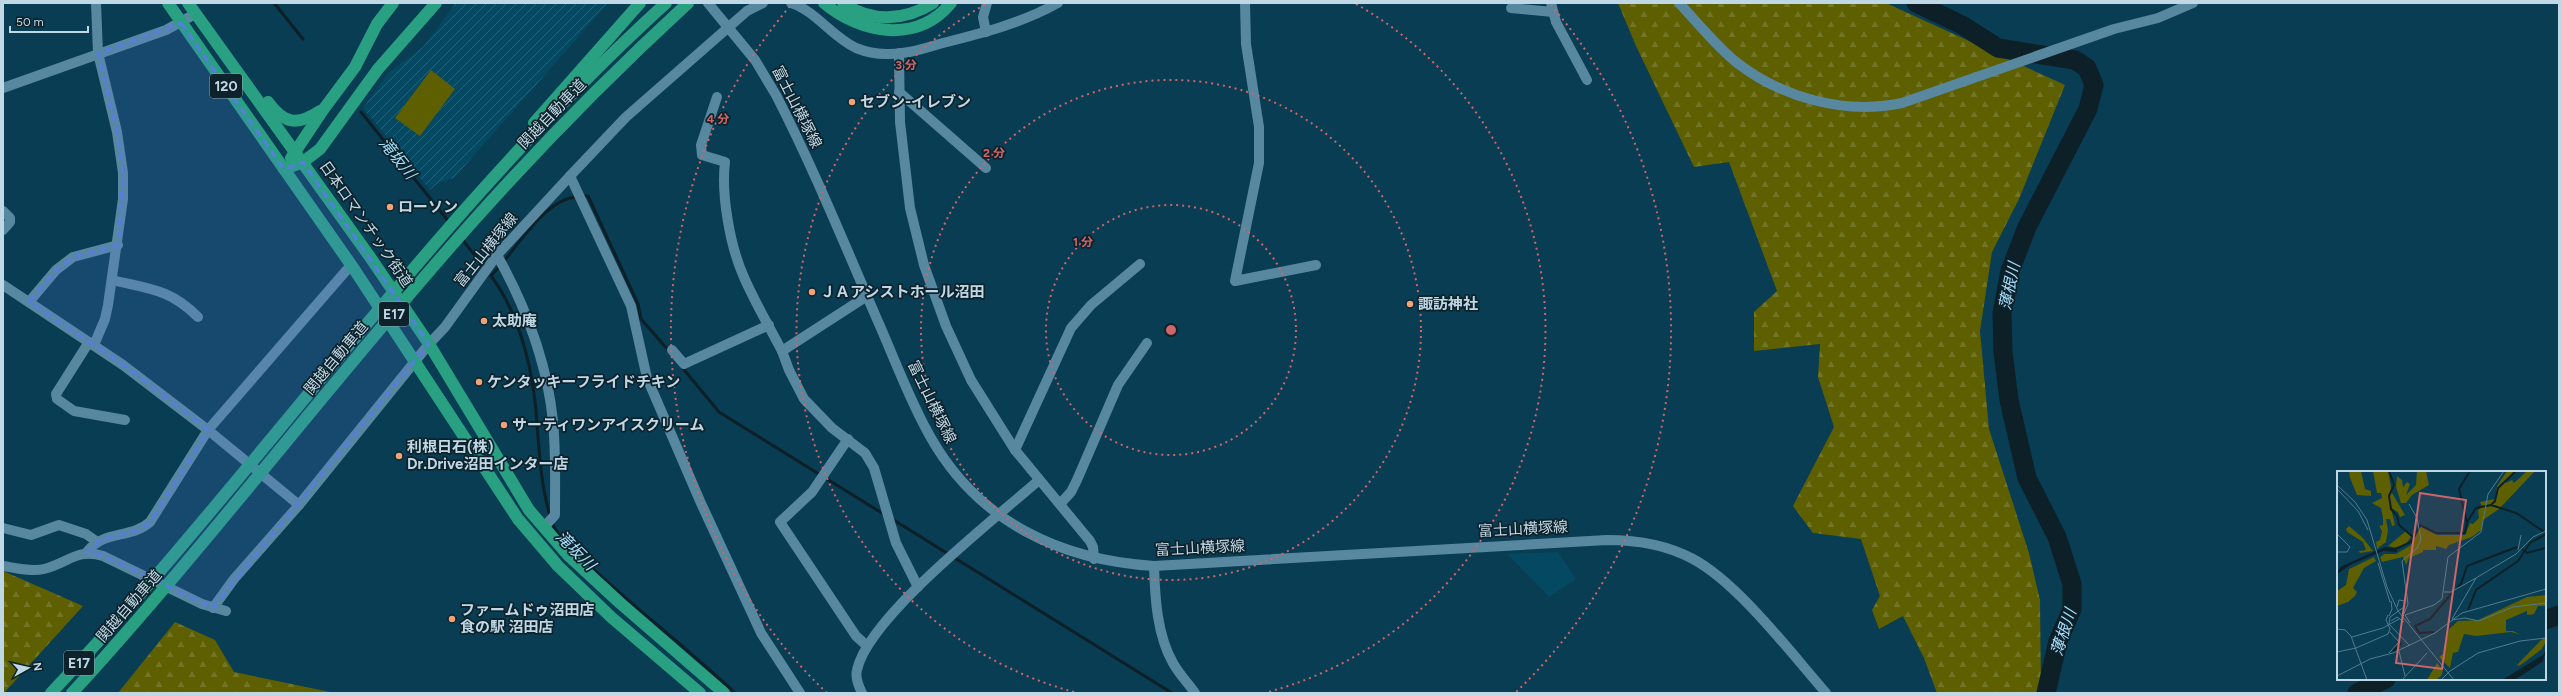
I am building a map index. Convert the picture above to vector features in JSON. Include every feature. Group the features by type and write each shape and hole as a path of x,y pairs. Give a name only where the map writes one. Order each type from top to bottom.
{"highway":[{"name":"120","path":"168,3 353,267 414,358 495,487 534,538 558,566 611,617 700,693"},
{"name":"日本ロマンチック街道","path":"188,3 370,257 427,342 508,478 529,510 568,555 620,603 724,693"},
{"path":"299,157 323,110 355,67 377,24 393,3"},
{"path":"284,169 299,157 320,149 378,69 436,3"},
{"path":"468,204 537,119 640,3"},
{"name":"関越自動車道","path":"51,693 170,560 303,397 468,204 544,123 666,3"},
{"name":"関越自動車道","path":"72,693 118,642 475,219 548,140 605,82 688,3"},
{"path":"605,82 698,3"},
{"path":"824,3 856,24 882,31 894,31 926,23 936,17 951,3"},
{"path":"843,3 858,11 885,18 912,14 933,3"},
{"path":"225,54 239,64 276,113 282,118 291,121 304,120 323,110"}],"street":[{"path":"96,3 98,53 117,132 123,173 123,200 118,245 105,319 92,344 56,394 57,399 74,411 125,420"},
{"path":"708,3 729,27 747,11 763,3"},
{"path":"791,3 808,12 835,36 857,48 876,54 899,53 986,32 1026,19 1058,3"},
{"path":"986,32 983,17 987,3"},
{"path":"1245,3 1246,44 1259,127 1259,163 1235,281 1316,265"},
{"path":"1679,3 1736,61 1763,80 1826,103 1853,108 1891,105 1917,97 2114,29 2158,18 2193,3"},
{"path":"1511,8 1552,7 1556,22 1587,80"},
{"path":"3,88 181,23 195,14"},
{"name":"富士山横塚線","path":"213,608 234,578 297,503 427,342 446,327 497,255 626,117 729,27 766,77 779,101 931,438 969,490 999,515 1046,542 1094,558 1154,566 1607,540 1646,544 1678,552 1694,560 1716,575 1737,594 1826,693"},
{"path":"899,53 899,92 906,185 924,265 964,365 1015,450 1090,541 1093,547 1094,558"},
{"path":"899,92 986,168"},
{"path":"717,97 702,145 702,155 725,162 723,180 735,252 743,275 782,351 789,370 804,399 832,428 865,453 874,468 896,543 918,587"},
{"path":"570,176 631,306 647,378 700,501 761,633 800,693"},
{"path":"3,211 10,218 10,222 3,230"},
{"path":"29,302 56,270 73,256 118,245"},
{"path":"497,255 518,294 548,386 553,422 555,515 544,527"},
{"path":"1015,450 1071,328 1091,305 1140,264"},
{"path":"3,566 42,569 87,552 96,541 138,530 150,522 211,433 353,267"},
{"path":"112,280 170,294 184,302 198,317"},
{"path":"3,285 92,344 211,433 297,503"},
{"path":"782,351 867,296"},
{"path":"672,350 684,364 769,325"},
{"path":"1060,504 1074,486 1118,385 1147,343"},
{"path":"848,439 812,492 780,522 856,636 866,645"},
{"path":"862,693 856,670 866,645 918,587 1039,480"},
{"path":"3,528 31,535 59,525 86,534 96,541"},
{"path":"87,552 112,560 202,604 226,611"},
{"path":"1154,566 1158,613 1164,640 1173,663 1195,693"}],"highlighted area":[{"path":"181,23 284,169 303,162 429,344 213,608 103,556 87,552 101,539 138,530 150,522 208,430 123,365 29,302 56,270 73,257 118,245 123,173 117,132 98,53"}],"shaded area":[{"path":"456,3 608,3 454,178 438,183 430,190 363,108 388,73 423,47"},
{"path":"1558,552 1576,579 1549,597 1507,554"}],"green space":[{"path":"1618,3 1886,3 2065,85 2019,199 1992,252 1980,331 1989,429 2029,553 2040,600 2041,693 1937,693 1924,658 1903,616 1879,629 1872,610 1880,596 1861,539 1813,533 1793,506 1834,427 1818,377 1820,344 1754,351 1754,312 1777,291 1729,162 1694,167 1636,46"},
{"path":"431,70 455,89 420,136 395,118"},
{"path":"3,571 83,606 4,693 3,693"},
{"path":"175,622 215,640 234,672 335,693 118,693"}],"waterway":[{"name":"滝坂川","path":"274,3 303,39"},
{"name":"薄根川","path":"1916,3 1962,25 1998,48 2075,60 2087,68 2094,85 2088,109 2027,227 2010,271 2002,313 2003,352 2009,400 2027,478 2057,537 2072,584 2072,609 2058,641 2046,693"},
{"name":"滝坂川","path":"361,112 449,222"},
{"path":"582,196 588,196 638,304 641,319 669,351"},
{"path":"504,261 527,232 546,212 566,199 577,197"},
{"name":"滝坂川","path":"461,238 485,268"},
{"path":"491,276 500,266"},
{"name":"滝坂川","path":"491,276 500,289 515,319 526,352 533,385 540,459 546,502 550,516"},
{"path":"681,366 719,412 885,515"},
{"path":"892,519 1172,693"},
{"name":"滝坂川","path":"552,522 558,534 589,565 735,693"},
{"name":"薄根川","path":"2546,620 2559,615"},
{"name":"薄根川","path":"2357,693 2384,680"}],"place":[{"name":"セブン-イレブン","path":"852,102"},
{"name":"ローソン","path":"390,207"},
{"name":"ＪＡアシストホール沼田","path":"812,292"},
{"name":"諏訪神社","path":"1410,304"},
{"name":"太助庵","path":"484,321"},
{"name":"ケンタッキーフライドチキン","path":"479,382"},
{"name":"サーティワンアイスクリーム","path":"504,425"},
{"name":"利根日石(株) Dr.Drive沼田インター店","path":"399,456"},
{"name":"ファームドゥ沼田店 食の駅 沼田店","path":"452,619"}]}
